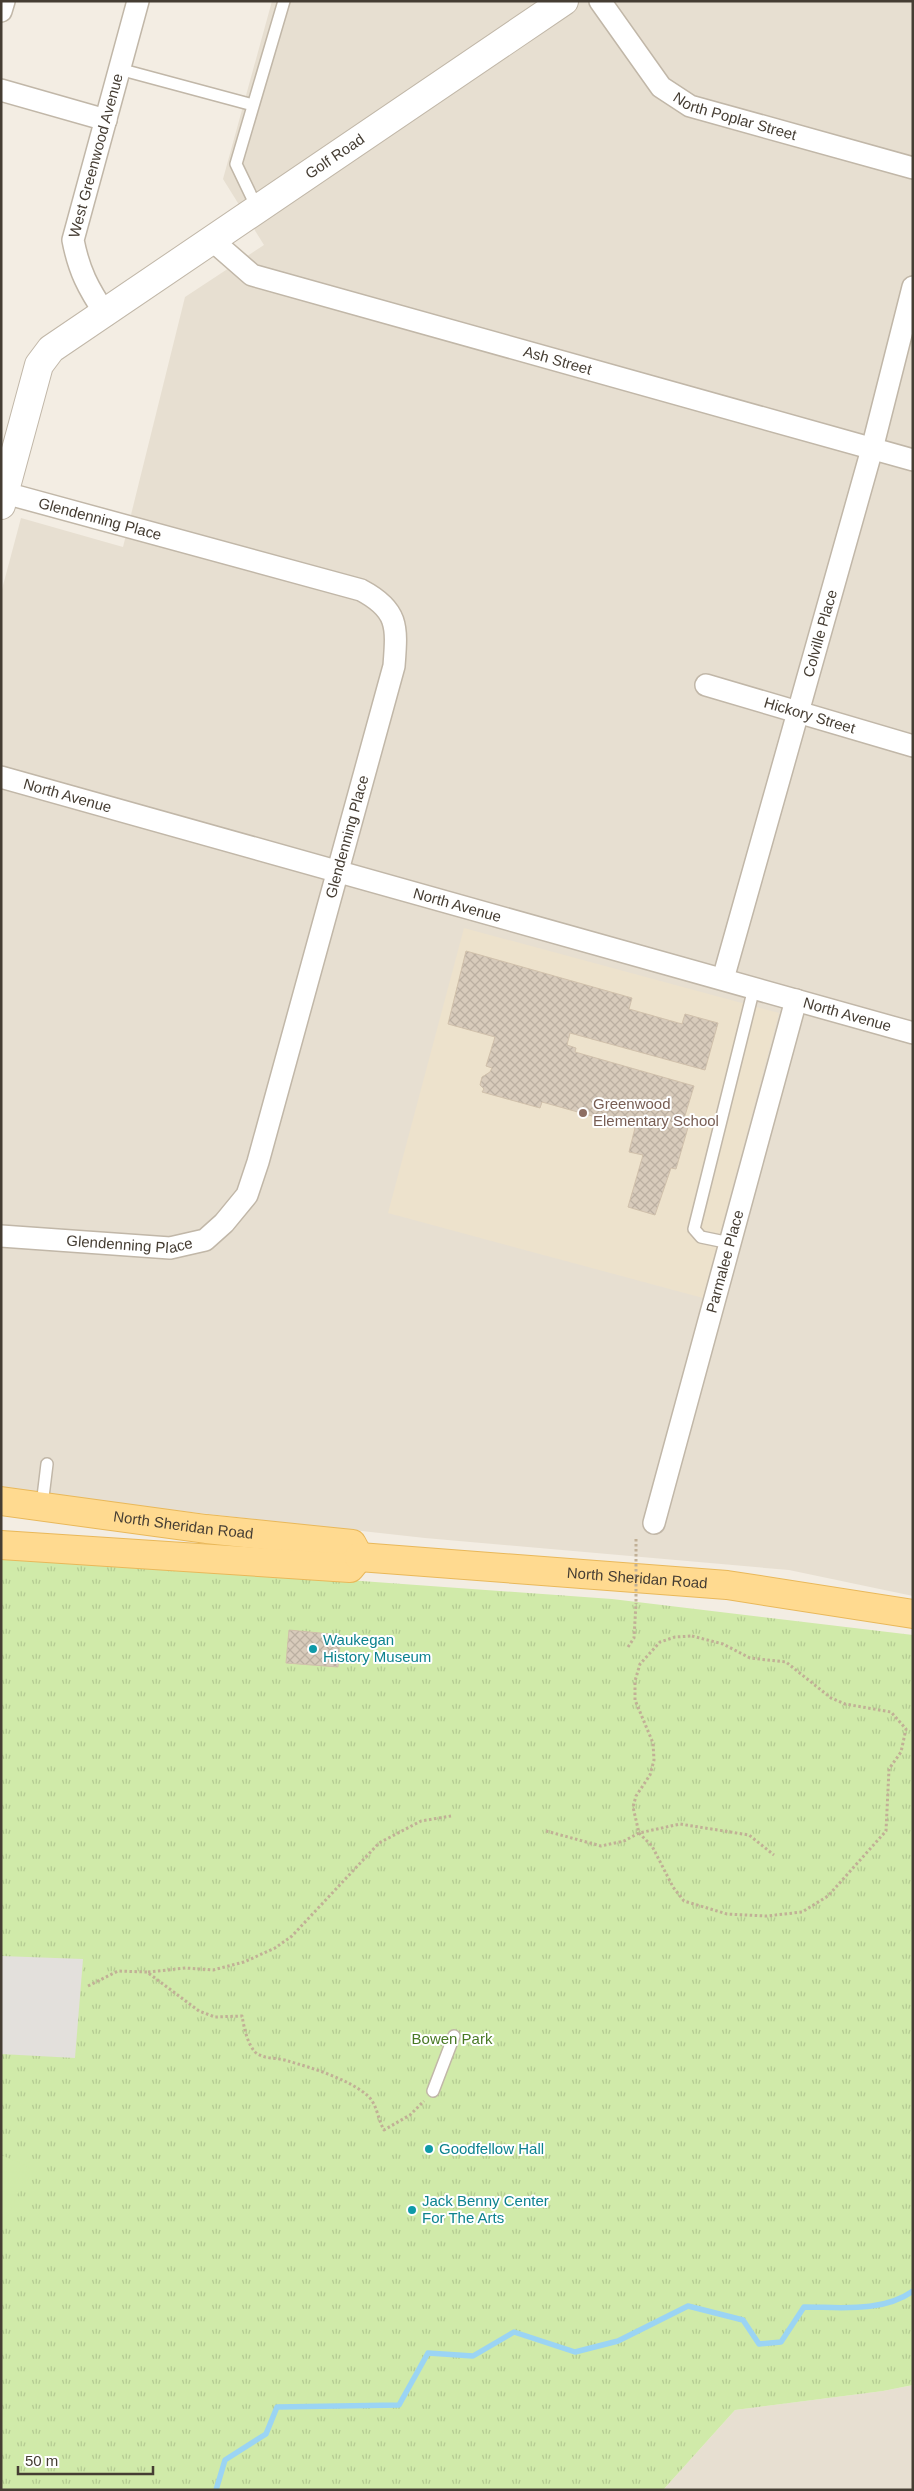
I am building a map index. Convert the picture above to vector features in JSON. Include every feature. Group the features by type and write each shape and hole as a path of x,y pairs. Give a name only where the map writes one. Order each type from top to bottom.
{"main road":[{"name":"North Sheridan Road","path":"1,1501 42,1505 206,1529 352,1544 359,1556"},
{"name":"North Sheridan Road","path":"1,1545 350,1568 359,1556"},
{"name":"North Sheridan Road","path":"359,1556 727,1585 913,1614"}],"street":[{"path":"1,11 4,1"},
{"name":"West Greenwood Avenue","path":"106,315 87,287 79,266 73,240 138,1"},
{"name":"Golf Road","path":"106,315 564,1"},
{"name":"North Poplar Street","path":"600,1 661,87 690,106 913,168"},
{"path":"1,90 106,120"},
{"name":"Ash Street","path":"213,241 252,275 913,460"},
{"name":"Colville Place","path":"723,979 872,449 913,287"},
{"path":"3,499 10,442 40,365 51,349 106,315"},
{"name":"Glendenning Place","path":"1,1236 170,1248 205,1240 224,1223 247,1195 258,1162 394,666 396,632 392,619 380,600 361,590 3,499"},
{"name":"Hickory Street","path":"706,685 798,714 913,746"},
{"name":"North Avenue","path":"1,777 338,870 913,1033"},
{"name":"Parmalee Place","path":"654,1523 796,1000"}],"lane":[{"path":"258,210 236,164 284,1"},
{"path":"120,69 253,105"},
{"path":"730,1243 701,1236 694,1228 754,988"},
{"path":"42,1505 47,1464"},
{"path":"433,2091 454,2036"}],"path":[{"path":"628,1647 634,1638 636,1539"},
{"path":"692,1636 723,1644 750,1658 786,1662 831,1698 845,1704 892,1712 906,1729 901,1752 889,1769 886,1831 828,1896 802,1912 767,1916 727,1914 684,1902 673,1887 652,1846 639,1833 633,1807 636,1796 650,1774 654,1760 653,1743 636,1700 635,1681 640,1664 660,1642 676,1637 692,1636"},
{"path":"88,1986 118,1971 147,1972 186,1968 213,1970 244,1962 275,1948 292,1936 379,1843 421,1821 450,1816"},
{"path":"546,1831 601,1846 624,1841 639,1833 680,1824 749,1835 774,1855"},
{"path":"147,1972 199,2011 215,2017 242,2016 246,2035 256,2052 270,2059 285,2060 339,2079 368,2096 375,2106 377,2118 384,2130 410,2115 433,2091"}],"shaded area":[{"path":"272,1 913,1 913,1596 789,1570 425,1538 1,1491 1,593 21,518 123,547 185,297 264,245 223,179"},
{"name":"Greenwood Elementary School","path":"464,928 779,1013 703,1298 388,1213"},
{"path":"1,1956 83,1959 75,2058 1,2054"},
{"path":"913,2385 913,2490 663,2490 735,2410 883,2391"}],"green space":[{"name":"Bowen Park","path":"1,1555 612,1599 913,1635 913,2385 883,2391 735,2410 663,2490 1,2490"},
{"path":"1,2155 29,2167 1,2233"}],"building":[{"path":"466,951 632,998 629,1009 682,1024 685,1014 718,1023 705,1070 570,1033 567,1045 576,1048 575,1052 694,1086 683,1122 689,1124 676,1169 671,1168 655,1215 628,1207 643,1155 629,1152 635,1128 542,1102 540,1108 482,1092 484,1089 480,1085 482,1077 490,1072 492,1068 486,1066 495,1037 448,1024"},
{"name":"Waukegan History Museum","path":"289,1630 341,1635 338,1667 286,1663"}],"waterway":[{"path":"216,2490 225,2460 266,2434 277,2407 399,2405 428,2353 473,2356 514,2332 575,2352 618,2341 688,2306 743,2320 759,2344 781,2342 804,2307 846,2308 874,2306 888,2303 913,2291"}],"place":[{"name":"Greenwood Elementary School","path":"583,1113"},
{"name":"Waukegan History Museum","path":"313,1649"},
{"name":"Goodfellow Hall","path":"429,2149"},
{"name":"Jack Benny Center For The Arts","path":"412,2210"}]}
